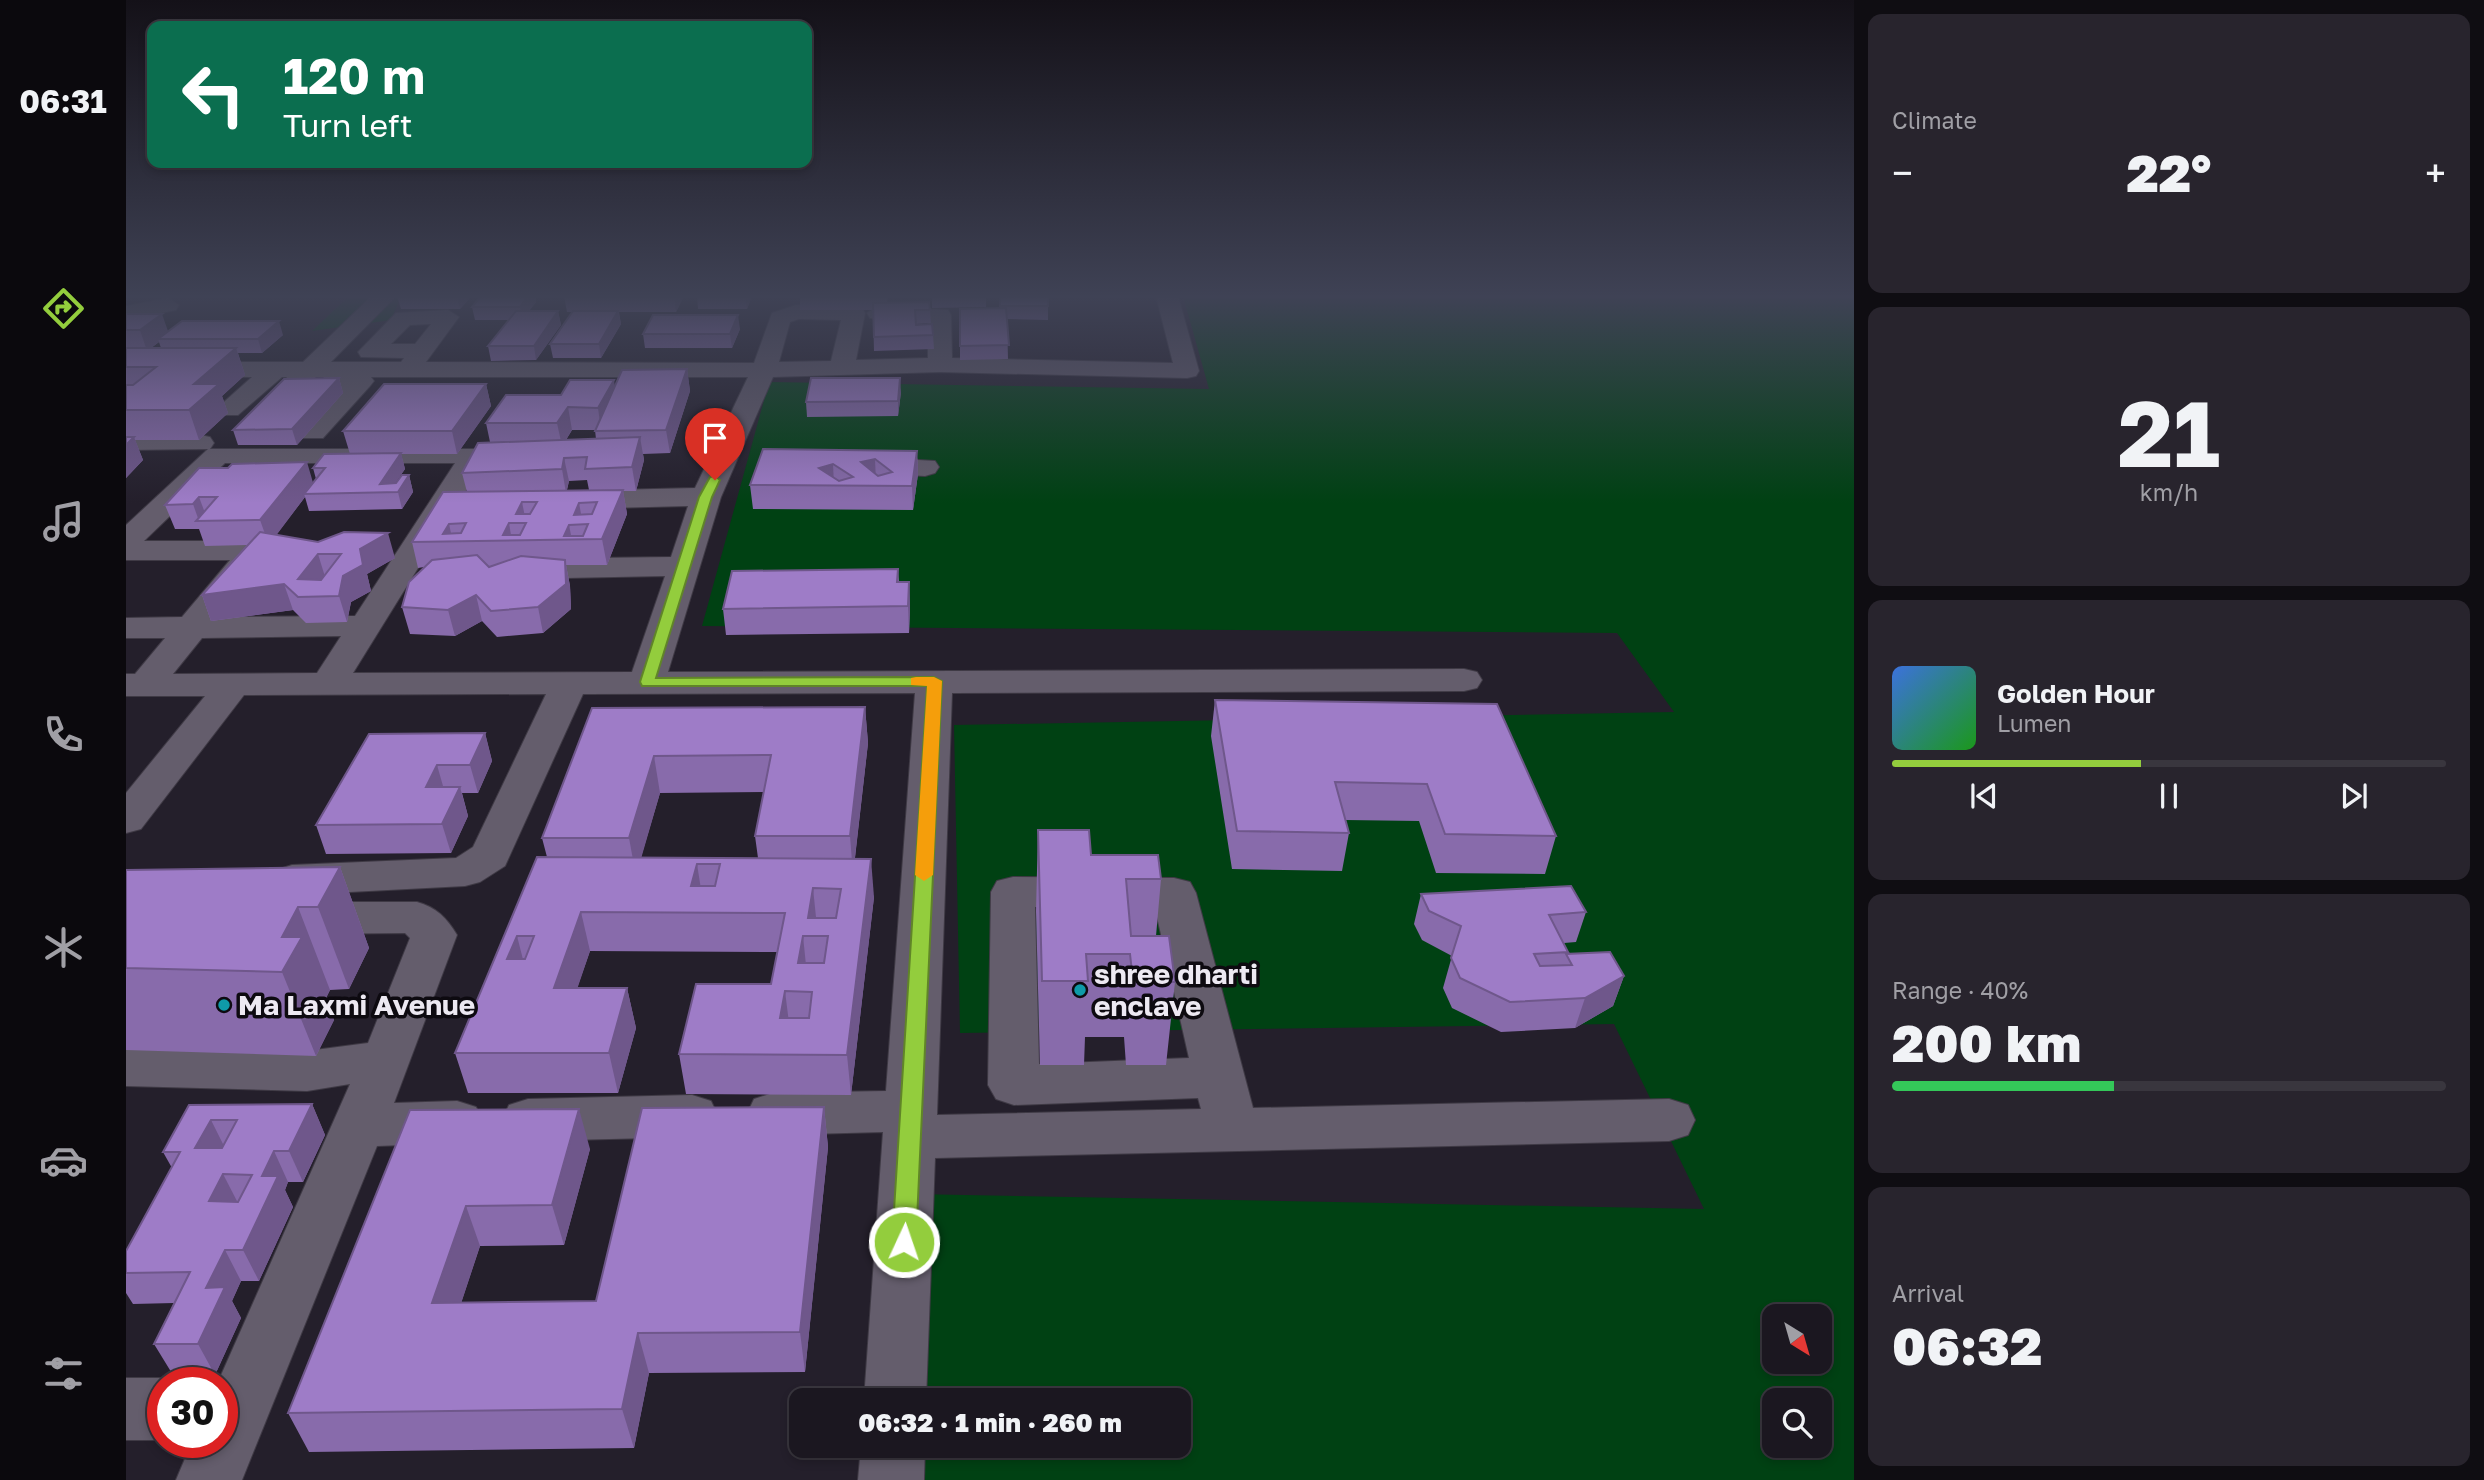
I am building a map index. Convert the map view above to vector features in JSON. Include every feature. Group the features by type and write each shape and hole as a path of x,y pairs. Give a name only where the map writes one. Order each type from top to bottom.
{"street":[{"path":"229,409 292,375 304,365"},
{"path":"325,430 381,374 397,365"},
{"path":"126,369 292,375 694,365"},
{"path":"647,682 706,497 734,463 765,365"},
{"path":"942,365 1187,372 1185,365"},
{"path":"250,426 292,375"},
{"path":"126,442 200,443"},
{"path":"126,542 218,455 474,455 457,502 400,571 329,684"},
{"path":"842,465 925,467"},
{"path":"537,501 706,497"},
{"path":"126,551 255,550 192,626 135,685"},
{"path":"482,569 684,566"},
{"path":"400,571 441,570"},
{"path":"126,628 365,626"},
{"path":"135,685 1464,680"},
{"path":"896,1388 934,681"},
{"path":"238,1390 386,1060 434,935 417,917 268,900 465,872 490,856 570,682"},
{"path":"126,820 234,684"},
{"path":"1219,1077 1014,1085 1013,892 1174,893 1232,1130"},
{"path":"126,1066 307,1071 386,1060"},
{"path":"357,1125 910,1124 1232,1130 1669,1120"},
{"path":"126,1409 147,1409"},
{"path":"209,1480 215,1458"},
{"path":"891,1480 892,1458"}],"green space":[{"path":"1202,365 1854,365 1854,1480 924,1480 923,1458 1191,1458 1191,1388 920,1388 912,1194 1704,1209 1614,1024 960,1033 954,725 1674,712 1617,633 702,626 769,382 1209,389"}],"building":[{"path":"216,365 194,384 219,384 189,410 126,410 126,385 133,385 156,367 126,367"},
{"path":"687,369 666,430 595,431 622,370"},
{"path":"339,378 292,429 233,430 284,379"},
{"path":"811,378 900,378 898,401 806,402"},
{"path":"570,380 614,380 598,408 568,407 557,423 486,423 506,395 561,395"},
{"path":"384,384 486,384 452,431 343,431"},
{"path":"126,437 134,437 126,445"},
{"path":"640,437 632,467 585,469 587,457 564,458 562,469 462,473 478,443"},
{"path":"763,449 917,451 912,486 750,485","holes":["875,459 892,472 878,476 861,462","833,464 853,477 839,481 819,468"]},
{"path":"401,453 380,484 396,483 402,475 409,475 398,492 304,494 325,468 313,468 324,454"},
{"path":"307,462 260,520 196,521 217,497 199,497 193,504 165,505 199,468 228,468 232,464"},
{"path":"623,490 602,539 412,542 443,492","holes":["522,502 537,502 530,514 516,514","597,502 592,514 574,515 579,503","466,523 461,533 443,534 449,524","509,523 526,523 520,535 503,535","588,524 583,536 564,536 569,525"]},
{"path":"260,532 318,542 344,532 388,533 360,549 363,565 343,576 339,596 298,597 284,584 202,595","holes":["318,554 341,554 321,580 298,579"]},
{"path":"477,555 489,567 521,556 565,560 566,584 538,607 491,611 476,595 448,610 402,607 409,582 432,560"},
{"path":"898,569 897,582 909,582 908,606 723,609 732,571"},
{"path":"1215,700 1497,704 1556,836 1445,834 1427,784 1335,782 1349,833 1237,831"},
{"path":"865,707 850,836 755,836 771,755 654,756 629,838 542,838 592,708"},
{"path":"485,733 470,765 437,765 426,787 460,787 442,824 316,825 369,734"},
{"path":"1038,830 1089,830 1091,855 1158,855 1161,879 1126,879 1131,936 1169,936 1175,982 1133,981 1130,954 1086,954 1088,981 1042,981"},
{"path":"537,857 871,859 847,1055 679,1054 696,984 771,984 785,913 581,912 554,988 627,988 609,1053 455,1053","holes":["697,864 720,864 715,886 691,886","813,888 841,889 836,918 808,918","517,936 534,936 525,959 507,959","803,936 828,936 824,963 798,963","785,991 812,992 809,1018 780,1018"]},
{"path":"340,867 318,907 298,907 282,937 302,937 282,972 126,968 126,870"},
{"path":"1571,886 1586,912 1549,915 1568,952 1534,954 1540,966 1572,965 1566,954 1610,952 1624,976 1585,998 1510,1002 1460,978 1451,958 1461,926 1429,911 1421,894"},
{"path":"312,1104 289,1151 274,1151 262,1176 278,1176 243,1250 225,1250 206,1288 225,1287 198,1344 154,1344 190,1272 126,1273 126,1251 180,1152 163,1152 189,1105","holes":["211,1120 237,1120 222,1148 195,1148","223,1174 252,1175 238,1202 209,1201"]},
{"path":"824,1107 800,1332 638,1333 622,1409 288,1413 410,1110 579,1109 552,1205 466,1206 432,1303 596,1301 642,1108"}],"slow traffic":[{"path":"916,682 934,681 924,875"}],"place":[{"name":"shree dharti enclave","path":"1080,990"},
{"name":"Ma Laxmi Avenue","path":"224,1005"}],"route":[{"path":"715,480 706,497 647,682 934,681 904,1242"}]}
